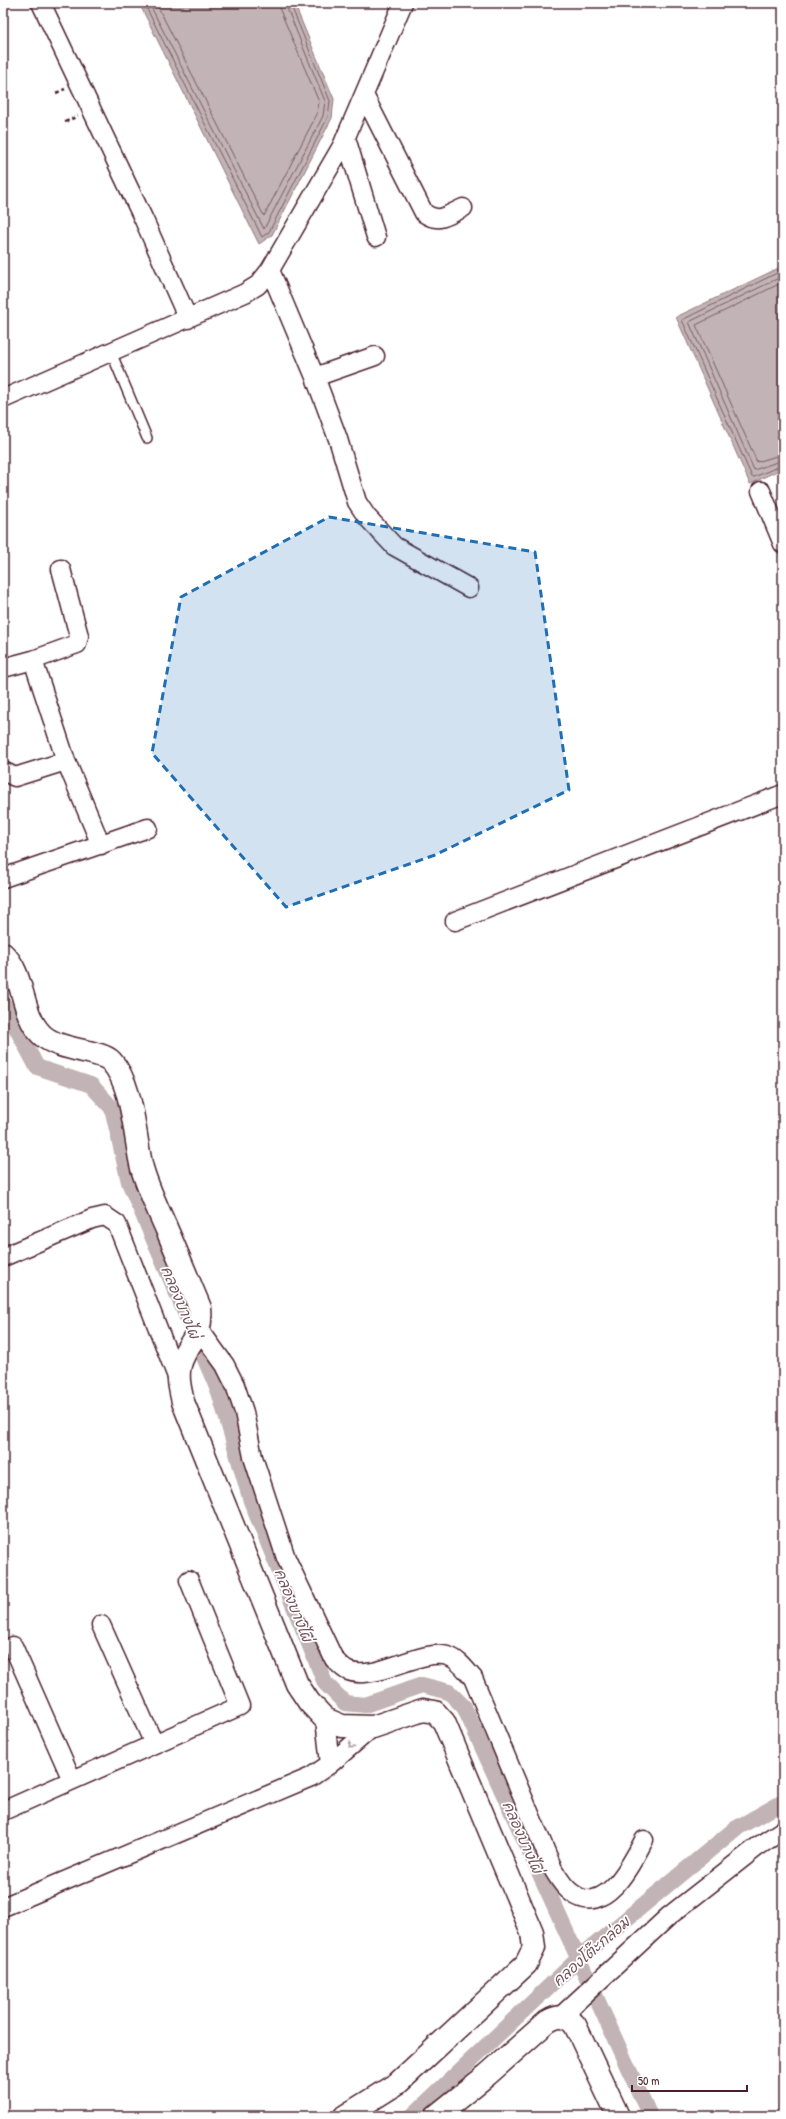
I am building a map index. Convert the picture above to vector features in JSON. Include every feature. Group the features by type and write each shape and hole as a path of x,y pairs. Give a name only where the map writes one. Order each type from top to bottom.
{"street":[{"path":"41,3 144,220 188,319"},
{"path":"3,399 188,319 245,293 258,285 270,270 346,138 403,3"},
{"path":"364,95 424,213 438,220 462,208"},
{"path":"346,138 376,237"},
{"path":"270,270 315,377 338,439 357,502 367,518 394,546 469,588"},
{"path":"315,377 375,356"},
{"path":"761,491 783,544"},
{"path":"3,668 33,660 77,644 79,636 61,569"},
{"path":"33,660 66,761 101,845"},
{"path":"3,771 15,777 66,761"},
{"path":"455,921 783,794"},
{"path":"3,878 148,828"},
{"path":"3,954 12,967 30,1015 41,1035 50,1041 66,1047 107,1058 115,1068 126,1089 136,1129 142,1167 151,1194 200,1308 201,1321 195,1338 180,1364 179,1382"},
{"path":"3,1257 92,1219 105,1216 117,1224 179,1382 183,1402 297,1684 309,1702 325,1719 342,1726 373,1727 423,1710 435,1712 444,1722 532,1932 534,1948 526,1964 398,2083 345,2116"},
{"path":"195,1338 225,1365 235,1385 244,1412 253,1457 286,1558 334,1660 347,1671 356,1673 376,1670 435,1654 448,1656 458,1662 473,1678 553,1869 572,1894 584,1899 595,1899 604,1895 622,1877 644,1840"},
{"path":"3,1811 240,1706 189,1580"},
{"path":"101,1625 154,1744"},
{"path":"13,1646 72,1780"},
{"path":"325,1719 330,1764"},
{"path":"3,1907 278,1792 310,1777 330,1764 373,1727"},
{"path":"436,2116 487,2075 547,2022 567,2010 668,1916 757,1847 783,1830"},
{"path":"567,2010 568,2018 575,2025 618,2116"}],"lane":[{"path":"111,352 147,438"}],"highlighted area":[{"path":"329,517 535,552 569,790 435,855 286,907 152,753 181,597"}],"water":[{"path":"140,3 294,3 334,99 332,118 272,235 259,244 141,7"},
{"path":"783,266 783,468 750,484 676,317"}],"waterway":[{"name":"คลองบางไผ่","path":"3,1003 37,1067 91,1085 112,1108 129,1182 219,1392 251,1501 325,1683 345,1703 365,1705 422,1685 449,1692 464,1707 650,2116"},
{"name":"คลองโต๊ะกล่อม","path":"412,2116 578,1959 735,1829 783,1802"}]}
